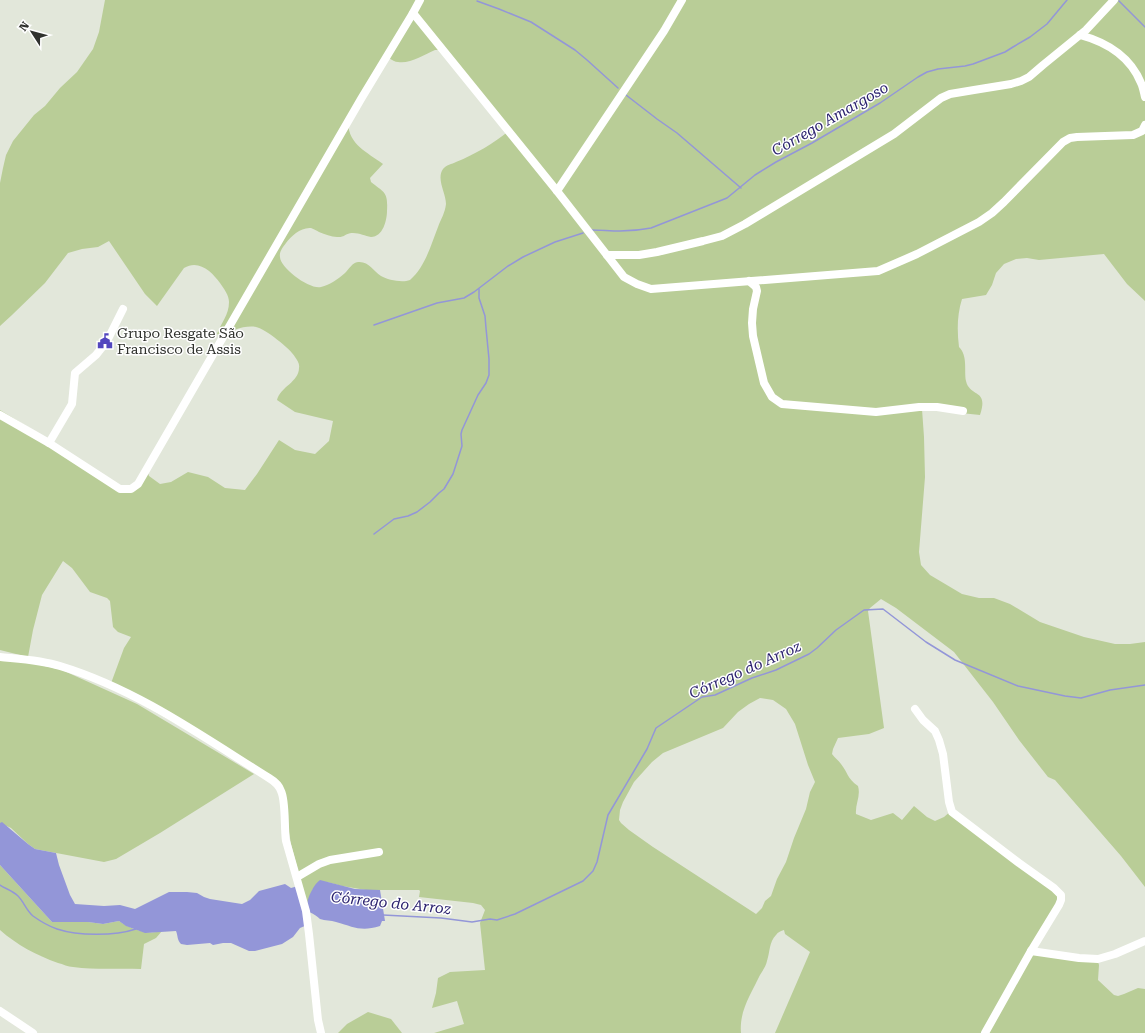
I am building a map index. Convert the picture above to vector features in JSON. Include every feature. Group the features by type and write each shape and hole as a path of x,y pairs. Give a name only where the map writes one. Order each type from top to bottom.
{"street":[{"path":"0,415 120,489 131,489 138,484 420,0"},
{"path":"557,191 664,31 682,0"},
{"path":"607,255 657,252 722,236 745,224 823,175 894,134 941,98 962,92 1021,82 1080,35 1114,0"},
{"path":"413,13 557,191 624,277 651,289 878,271 917,254 966,229 992,213 1063,142 1070,138 1077,136 1133,136 1142,130 1145,125"},
{"path":"1080,35 1093,38 1104,43 1124,57 1134,69 1141,83 1145,98"},
{"path":"749,281 756,287 757,291 753,316 753,336 764,383 776,401 782,404 876,412 919,407 937,407 962,411"},
{"path":"49,444 72,404 75,373 100,350 122,310"},
{"path":"0,657 42,662 60,666 132,694 188,727 275,782 282,792 286,841 306,911 318,1020 321,1033"},
{"path":"915,708 918,714 935,731 939,740 943,754 949,802 952,812 1054,888 1061,895 1060,902 985,1033"},
{"path":"297,877 319,864 330,860 379,852"},
{"path":"1031,951 1079,958 1098,958 1115,954 1145,941"},
{"path":"0,1011 33,1033"}],"green space":[{"path":"105,0 1145,0 1145,301 1127,284 1104,254 1039,260 1027,258 1016,259 1004,264 996,273 992,285 986,295 962,299 958,323 959,347 965,359 966,381 971,390 981,397 982,406 980,415 922,409 925,477 919,552 921,565 930,575 962,594 979,598 994,598 1010,604 1040,622 1084,637 1115,644 1145,642 1145,887 1121,856 1055,780 1048,777 954,652 896,608 881,599 868,611 884,728 869,734 838,738 832,754 858,786 859,793 856,814 871,820 893,813 902,820 914,806 927,817 935,821 944,817 952,810 1063,894 1033,952 1098,962 1098,980 1114,995 1118,996 1138,988 1145,989 1145,1033 775,1033 810,952 785,934 784,930 778,933 772,941 766,965 744,1010 741,1033 434,1033 464,1024 457,1001 432,1008 438,978 450,972 485,970 480,923 485,910 481,905 419,897 419,890 366,890 327,882 313,889 307,905 275,781 110,686 124,648 131,637 118,632 113,627 110,601 107,598 90,592 72,568 63,561 42,595 28,657 0,650 0,410 121,486 134,486 146,467 149,476 160,484 171,482 188,472 208,477 225,488 245,490 279,440 295,450 315,454 329,441 333,421 295,412 277,400 282,391 296,377 299,367 293,353 277,339 256,327 233,330 221,336 217,334 228,311 228,297 217,279 209,271 200,266 195,265 184,268 157,306 145,294 109,241 98,247 68,253 45,283 0,326 0,183 6,155 13,141 34,115 45,106 60,88 77,72 93,49 99,32","holes":["435,50 444,50 509,131 484,148 443,169 441,173 441,182 446,200 445,210 424,262 410,280 395,281 387,279 365,263 358,262 352,265 337,280 324,286 316,287 303,282 285,267 281,262 280,257 284,246 297,232 311,228 335,237 342,237 349,233 358,233 371,237 379,234 384,227 387,215 386,196 371,182 370,178 383,164 365,152 355,142 349,131 348,123 389,58 397,62 407,62","760,698 773,700 786,709 795,724 815,782 810,792 806,809 786,862 777,879 771,896 765,901 762,908 756,914 653,847 629,830 619,820 623,802 634,782 652,762 663,753 723,728 738,712"]},
{"path":"0,656 62,670 137,704 254,774 116,859 104,862 35,849 11,828 0,823"},
{"path":"0,865 52,922 88,922 103,924 119,921 140,931 162,931 156,938 144,944 141,969 69,967 42,957 13,940 0,930"},
{"path":"368,1012 391,1019 402,1033 338,1033 347,1024"}],"water":[{"path":"2,822 35,849 56,853 70,895 75,904 104,906 120,905 135,909 169,892 187,892 197,893 210,899 242,904 250,900 259,891 285,884 291,888 298,886 307,925 300,928 293,937 282,944 255,951 249,951 231,943 213,945 210,943 187,945 181,944 176,931 145,933 126,926 119,921 103,924 88,922 52,922 0,865 0,823"},
{"path":"320,880 355,889 380,890 385,921 382,921 380,926 362,929 334,921 320,919 309,912 307,905 311,891"}],"waterway":[{"name":"Córrego Amargoso","path":"591,230 624,231 651,228 727,198 755,175 880,103 927,72 973,64 1005,52 1030,37 1047,24 1067,0"},
{"path":"477,1 531,22 575,50 618,88"},
{"path":"1119,1 1145,27"},
{"path":"626,95 677,133 741,188"},
{"name":"Córrego Amargoso","path":"374,325 437,303 464,298 523,257 555,242 583,233"},
{"name":"Córrego Amargoso","path":"374,534 394,519 408,516 417,512 444,489 453,474 462,446 462,430 489,375 485,316 479,298 479,289"},
{"name":"Córrego do Arroz","path":"383,915 441,918 472,922 490,919 497,920 515,914 583,881 593,871 597,862 608,815 647,749 656,728 702,697 715,695 752,678 776,670 809,654 836,630 864,610 883,609 926,642 955,660 1018,686 1081,698 1110,690 1145,685"},
{"name":"Córrego do Arroz","path":"0,885 18,896 33,916 57,929 86,934 118,933 136,929"}],"place":[{"name":"Grupo Resgate São Francisco de Assis","path":"105,341"}]}
